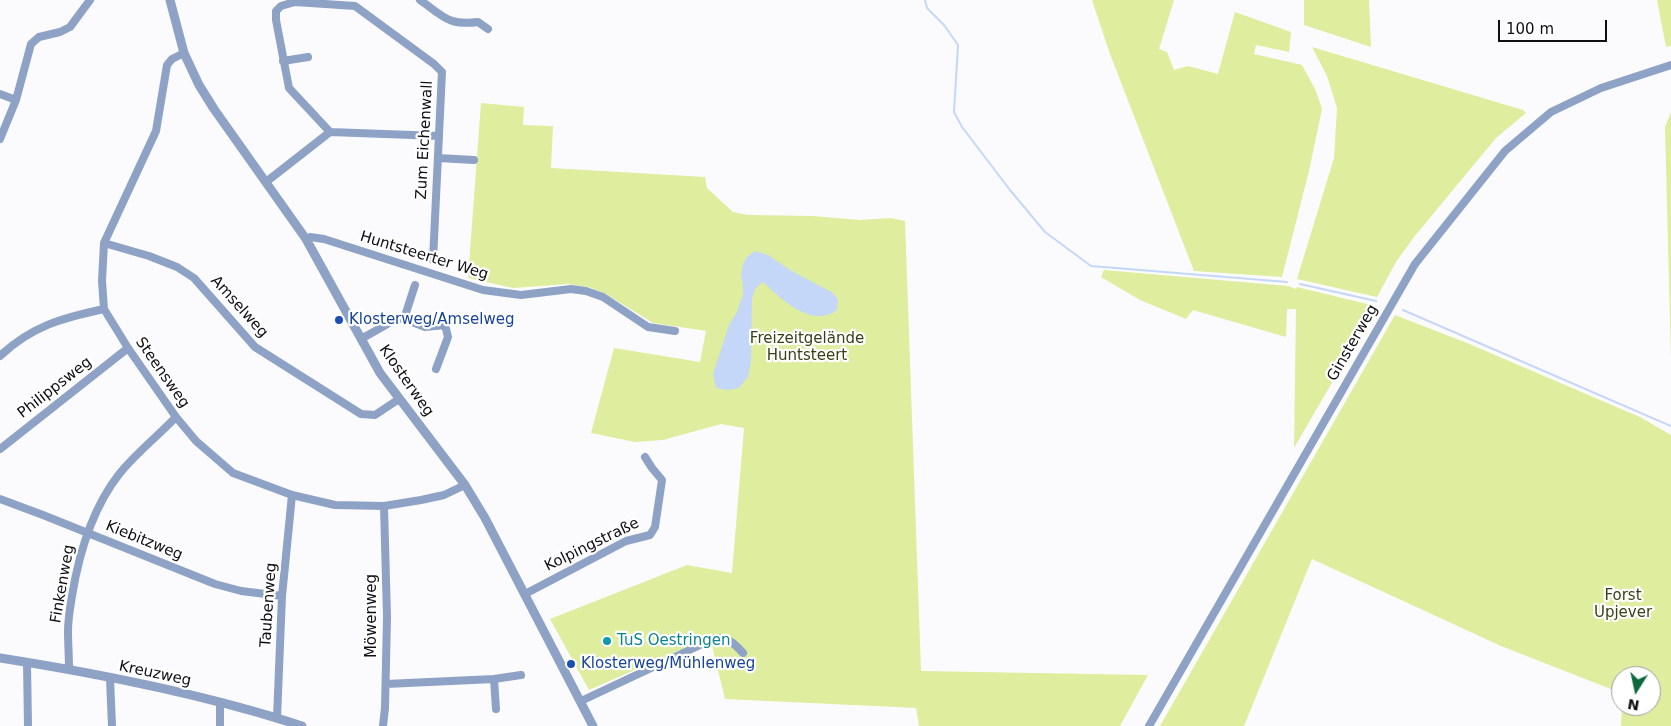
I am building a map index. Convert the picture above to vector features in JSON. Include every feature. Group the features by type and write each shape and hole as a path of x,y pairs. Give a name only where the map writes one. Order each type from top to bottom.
{"street":[{"path":"0,139 16,100 31,44 39,37 60,32 70,26 90,0"},
{"name":"Klosterweg","path":"170,0 184,52 199,85 306,239 380,372 465,486 485,518 593,726"},
{"path":"420,0 452,22 465,24 478,22 488,29"},
{"name":"Zum Eichenwall","path":"330,132 289,88 276,20 276,11 281,6 295,2 355,6 434,64 442,72 433,260"},
{"name":"Steensweg","path":"184,52 172,59 167,66 156,132 104,244 102,281 104,309 128,348 176,417 196,441 232,473 292,495 335,505 384,506 444,495 465,486"},
{"path":"283,61 308,57"},
{"name":"Ginsterweg","path":"1149,726 1415,264 1506,151 1551,112 1601,88 1671,64"},
{"path":"0,94 16,100"},
{"path":"266,182 330,132 439,136"},
{"path":"438,158 474,160"},
{"name":"Huntsteerter Weg","path":"306,239 310,237 324,239 483,290 521,295 571,289 586,291 603,297 648,327 675,331"},
{"name":"Amselweg","path":"104,244 149,256 177,267 194,278 255,347 361,414 375,415 399,399"},
{"path":"404,319 415,285"},
{"path":"0,356 24,336 43,326 64,318 104,309"},
{"path":"361,340 398,318 425,327 445,325 448,337 436,369"},
{"name":"Philippsweg","path":"0,449 128,348"},
{"name":"Finkenweg","path":"69,669 68,629 70,609 76,572 87,532 107,492 119,475 147,443 165,429 176,417"},
{"name":"Kolpingstraße","path":"525,594 626,541 650,534 655,527 662,480 645,457"},
{"name":"Taubenweg","path":"277,718 282,596 292,495"},
{"name":"Kiebitzweg","path":"0,499 215,584 241,591 282,596"},
{"name":"Möwenweg","path":"383,726 386,708 387,617 384,506"},
{"path":"580,701 715,638 722,637 732,642 743,653"},
{"name":"Kreuzweg","path":"0,658 69,669 220,702 302,726"},
{"path":"27,662 28,726"},
{"path":"386,684 521,675"},
{"path":"110,678 112,726"},
{"path":"494,678 496,709"},
{"path":"220,702 220,726"}],"green space":[{"path":"1092,0 1174,0 1159,49 1167,52 1174,70 1188,66 1218,74 1235,12 1291,32 1289,52 1256,45 1254,54 1302,65 1316,91 1322,109 1309,171 1282,277 1194,271 1110,54"},
{"path":"1304,0 1369,0 1371,47 1304,25"},
{"path":"1657,0 1671,0 1671,46 1666,47"},
{"path":"1312,47 1523,110 1526,113 1496,138 1414,237 1396,262 1377,297 1297,279 1334,158 1337,108 1327,76"},
{"name":"Freizeitgelände Huntsteert","path":"481,103 524,107 523,125 553,126 551,168 705,177 707,188 733,212 748,215 813,216 860,220 891,218 905,221 921,671 1148,675 1120,726 919,726 916,708 725,699 710,637 589,690 550,619 687,565 732,573 744,428 721,424 663,440 635,442 591,433 614,348 700,362 706,331 653,323 606,294 589,287 568,284 513,288 468,278"},
{"path":"1671,112 1671,360 1665,127"},
{"path":"1104,270 1288,286 1296,289 1297,287 1371,305 1369,319 1294,448 1296,309 1287,309 1286,337 1193,310 1186,319 1140,300 1101,277"},
{"name":"Forst Upjever","path":"1395,315 1467,343 1640,417 1671,435 1671,726 1621,726 1622,716 1661,716 1661,666 1611,666 1611,689 1501,646 1312,559 1244,726 1160,726"}],"water":[{"path":"755,251 768,255 790,270 833,293 838,300 837,310 827,315 807,314 788,303 763,282 755,289 752,299 751,361 748,377 739,388 728,390 716,388 713,374 729,325 737,312 743,295 741,275 743,264 748,256"}],"waterway":[{"path":"925,0 927,8 944,25 958,45 954,112 962,127 1045,232 1091,266 1287,282"},
{"path":"1300,284 1376,301"},
{"path":"1403,310 1671,426"}],"place":[{"name":"Klosterweg/Amselweg","path":"339,320"},
{"name":"TuS Oestringen","path":"607,641"},
{"name":"Klosterweg/Mühlenweg","path":"571,664"}]}
